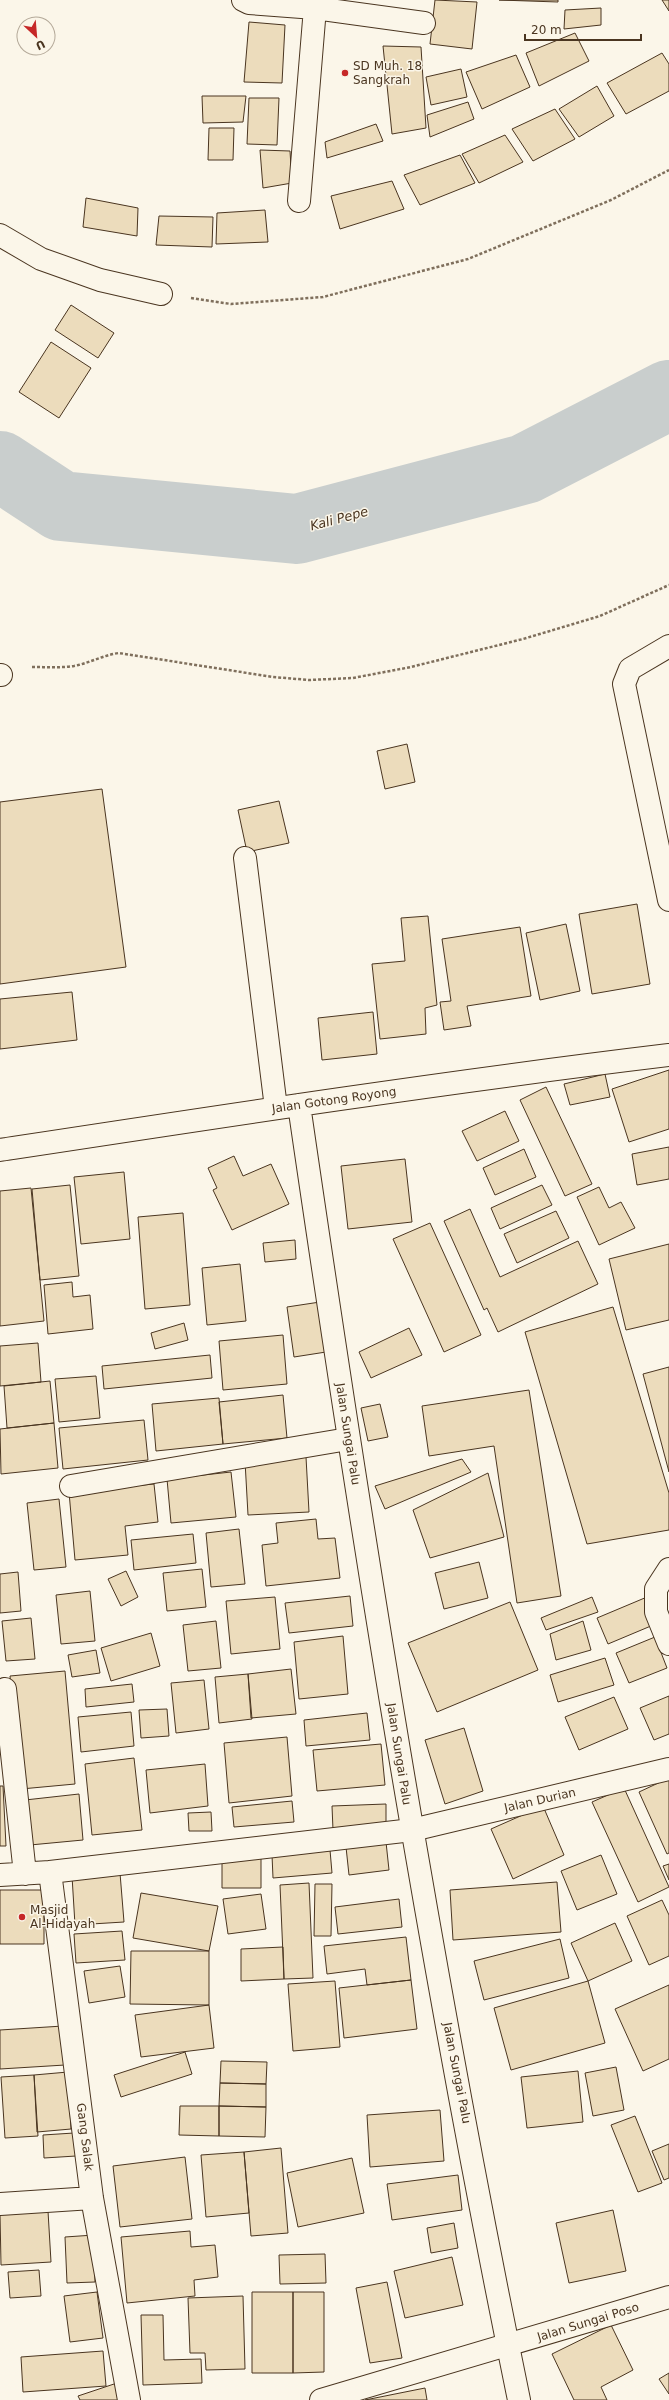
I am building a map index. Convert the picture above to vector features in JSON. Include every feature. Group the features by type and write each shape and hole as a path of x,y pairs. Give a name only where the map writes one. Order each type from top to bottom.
{"street":[{"path":"243,0 249,3 315,8 424,23"},
{"path":"299,201 315,8"},
{"path":"0,235 41,259 100,280 161,294"},
{"path":"669,646 630,669 624,684 669,900"},
{"path":"245,858 276,1108"},
{"name":"Jalan Gotong Royong","path":"0,1150 276,1108 552,1069 669,1055"},
{"name":"Jalan Sungai Palu","path":"299,1105 348,1439 412,1830 519,2400"},
{"path":"71,1486 348,1439"},
{"path":"669,1569 656,1589 656,1612 669,1644"},
{"path":"5,1689 25,1874"},
{"name":"Jalan Durian","path":"0,1875 50,1872 412,1830 669,1769"},
{"name":"Gang Salak","path":"50,1872 92,2198 129,2400"},
{"path":"0,2204 92,2198"},
{"name":"Jalan Sungai Poso","path":"321,2400 508,2346 669,2297"}],"path":[{"path":"161,294 231,304 323,298 468,259 611,200 669,170"},
{"path":"0,675 9,668 73,666 91,662 105,654 119,653 273,677 309,680 353,678 411,667 523,639 600,616 669,585"}],"building":[{"path":"435,0 477,2 472,49 430,44"},
{"path":"499,0 558,0 558,2"},
{"path":"662,0 669,0 669,11"},
{"path":"601,8 601,25 564,29 565,10"},
{"path":"249,22 285,25 282,83 244,82"},
{"path":"575,33 589,61 539,86 526,53"},
{"path":"383,46 421,47 426,128 392,134"},
{"path":"662,53 669,64 669,91 626,114 607,83"},
{"path":"516,55 530,87 482,109 466,72"},
{"path":"461,69 467,97 431,105 426,77"},
{"path":"597,86 614,116 579,137 559,109"},
{"path":"202,96 246,96 243,122 203,123"},
{"path":"249,98 279,98 277,145 247,144"},
{"path":"468,102 474,119 430,137 427,115"},
{"path":"555,109 575,139 533,161 512,129"},
{"path":"376,124 383,141 327,158 325,142"},
{"path":"209,128 234,128 233,160 208,160"},
{"path":"505,135 523,162 479,183 462,154"},
{"path":"260,150 290,151 292,183 263,188"},
{"path":"460,155 475,183 420,205 404,175"},
{"path":"392,181 404,209 340,229 331,196"},
{"path":"86,198 138,208 137,236 83,227"},
{"path":"265,210 268,242 216,244 217,213"},
{"path":"159,216 213,217 212,247 156,245"},
{"path":"71,305 114,333 98,358 55,330"},
{"path":"51,342 91,368 59,418 19,392"},
{"path":"407,744 415,782 385,789 377,751"},
{"path":"102,789 126,967 0,984 0,802"},
{"path":"279,801 289,843 247,852 238,810"},
{"path":"637,904 650,984 592,994 579,914"},
{"path":"428,916 437,1005 425,1008 426,1034 380,1039 372,964 405,961 401,918"},
{"path":"566,924 580,991 540,1000 526,933"},
{"path":"520,927 531,996 467,1006 471,1026 444,1030 440,1002 451,1001 442,939"},
{"path":"72,992 77,1040 0,1049 0,999"},
{"path":"373,1012 377,1054 322,1060 318,1018"},
{"path":"669,1070 669,1129 629,1142 612,1089"},
{"path":"605,1074 610,1097 570,1105 564,1084"},
{"path":"546,1087 592,1184 565,1196 520,1100"},
{"path":"505,1111 519,1141 477,1161 462,1131"},
{"path":"669,1147 669,1179 637,1185 632,1154"},
{"path":"524,1149 536,1177 495,1195 483,1168"},
{"path":"234,1156 243,1176 271,1164 289,1204 232,1230 213,1190 217,1188 208,1168"},
{"path":"405,1159 412,1222 348,1229 341,1166"},
{"path":"124,1172 130,1239 81,1244 74,1177"},
{"path":"70,1185 79,1276 40,1280 32,1189"},
{"path":"542,1185 552,1205 500,1229 491,1208"},
{"path":"599,1187 609,1208 621,1202 635,1228 599,1245 577,1197"},
{"path":"31,1188 44,1321 0,1326 0,1191"},
{"path":"470,1209 500,1277 578,1241 598,1284 498,1332 487,1308 484,1310 444,1221"},
{"path":"556,1211 569,1238 517,1263 504,1234"},
{"path":"183,1213 190,1305 145,1309 138,1217"},
{"path":"430,1223 481,1335 444,1352 393,1239"},
{"path":"295,1240 296,1259 265,1262 263,1243"},
{"path":"669,1244 669,1320 626,1330 609,1259"},
{"path":"240,1264 246,1321 207,1325 202,1268"},
{"path":"72,1282 73,1297 90,1295 93,1329 48,1334 44,1285"},
{"path":"320,1302 326,1352 294,1357 287,1307"},
{"path":"613,1307 669,1493 669,1530 587,1544 525,1332"},
{"path":"184,1323 188,1340 155,1349 151,1333"},
{"path":"409,1328 422,1355 371,1378 359,1352"},
{"path":"283,1335 287,1384 223,1390 219,1341"},
{"path":"38,1343 41,1382 0,1386 0,1346"},
{"path":"210,1355 212,1378 104,1389 102,1366"},
{"path":"669,1367 669,1472 643,1374"},
{"path":"96,1376 100,1418 59,1422 55,1379"},
{"path":"50,1381 54,1423 7,1428 4,1386"},
{"path":"529,1390 561,1596 517,1603 494,1446 429,1456 422,1406"},
{"path":"283,1395 287,1438 223,1444 219,1402"},
{"path":"219,1398 223,1444 156,1451 152,1404"},
{"path":"380,1404 388,1437 368,1441 361,1408"},
{"path":"144,1420 148,1460 63,1469 59,1428"},
{"path":"54,1423 58,1468 1,1474 0,1429"},
{"path":"306,1457 309,1512 248,1515 245,1461"},
{"path":"462,1459 471,1472 385,1509 375,1486"},
{"path":"231,1472 236,1517 171,1523 167,1479"},
{"path":"488,1473 504,1537 430,1558 413,1510"},
{"path":"154,1484 158,1522 125,1526 128,1555 75,1560 69,1492"},
{"path":"59,1499 66,1567 34,1570 27,1503"},
{"path":"316,1519 318,1539 335,1538 340,1578 266,1586 262,1545 278,1543 276,1523"},
{"path":"239,1529 245,1584 211,1587 206,1533"},
{"path":"193,1534 196,1563 134,1570 131,1540"},
{"path":"479,1562 488,1598 444,1609 435,1573"},
{"path":"202,1569 206,1607 167,1611 163,1573"},
{"path":"126,1571 138,1597 121,1606 108,1579"},
{"path":"18,1572 21,1611 0,1613 0,1574"},
{"path":"90,1591 95,1641 61,1644 56,1595"},
{"path":"350,1596 353,1626 289,1633 285,1603"},
{"path":"275,1597 280,1649 231,1654 226,1601"},
{"path":"592,1597 598,1612 546,1630 541,1618"},
{"path":"647,1597 658,1623 608,1644 597,1618"},
{"path":"510,1602 538,1670 437,1712 408,1643"},
{"path":"31,1618 35,1659 6,1661 2,1621"},
{"path":"216,1621 221,1668 188,1671 183,1625"},
{"path":"583,1621 591,1650 556,1660 550,1634"},
{"path":"151,1633 160,1666 111,1681 101,1648"},
{"path":"343,1636 348,1694 299,1699 294,1642"},
{"path":"655,1637 667,1668 629,1683 616,1653"},
{"path":"96,1650 100,1673 72,1677 68,1655"},
{"path":"605,1658 614,1685 558,1702 550,1675"},
{"path":"291,1669 296,1714 251,1718 248,1674"},
{"path":"65,1671 75,1784 21,1789 10,1676"},
{"path":"248,1674 252,1719 219,1723 215,1677"},
{"path":"204,1680 209,1729 176,1733 171,1683"},
{"path":"132,1684 134,1702 86,1707 85,1689"},
{"path":"669,1696 669,1734 654,1740 640,1708"},
{"path":"614,1697 628,1729 579,1750 565,1717"},
{"path":"167,1709 169,1736 141,1738 139,1710"},
{"path":"131,1712 134,1746 81,1752 78,1717"},
{"path":"367,1713 370,1740 306,1746 304,1720"},
{"path":"464,1728 483,1791 445,1804 425,1740"},
{"path":"287,1737 292,1796 229,1803 224,1743"},
{"path":"381,1744 385,1785 317,1791 313,1750"},
{"path":"134,1758 142,1830 92,1835 85,1764"},
{"path":"205,1764 208,1806 150,1813 146,1770"},
{"path":"669,1778 669,1853 667,1854 639,1792"},
{"path":"0,1786 3,1786 6,1846 0,1846"},
{"path":"624,1788 669,1887 638,1902 592,1802"},
{"path":"79,1794 83,1840 30,1845 25,1800"},
{"path":"292,1801 294,1822 234,1827 232,1807"},
{"path":"386,1804 386,1829 333,1830 332,1806"},
{"path":"543,1806 564,1855 513,1879 491,1829"},
{"path":"211,1812 212,1831 189,1831 188,1813"},
{"path":"386,1842 389,1870 349,1875 346,1847"},
{"path":"330,1850 332,1873 273,1878 272,1855"},
{"path":"601,1855 617,1894 577,1910 561,1871"},
{"path":"222,1858 261,1858 261,1888 222,1888"},
{"path":"669,1864 669,1880 663,1866"},
{"path":"120,1873 124,1922 75,1925 72,1876"},
{"path":"557,1882 561,1932 453,1940 450,1890"},
{"path":"309,1883 313,1978 284,1979 280,1885"},
{"path":"315,1884 332,1884 331,1936 314,1936"},
{"name":"Masjid Al-Hidayah","path":"0,1890 44,1890 44,1944 0,1944"},
{"path":"141,1893 218,1906 209,1951 133,1938"},
{"path":"261,1894 266,1929 228,1934 223,1899"},
{"path":"399,1899 402,1927 338,1934 335,1907"},
{"path":"662,1900 669,1915 669,1956 649,1965 627,1916"},
{"path":"615,1923 632,1961 588,1981 571,1943"},
{"path":"122,1931 125,1960 76,1963 74,1934"},
{"path":"406,1937 411,1980 367,1985 365,1969 327,1974 324,1946"},
{"path":"560,1939 569,1978 484,2000 474,1961"},
{"path":"283,1947 284,1979 241,1981 241,1949"},
{"path":"131,1951 209,1951 209,2005 130,2004"},
{"path":"120,1966 125,1997 89,2003 84,1971"},
{"path":"411,1980 417,2029 344,2038 339,1988"},
{"path":"335,1981 340,2047 293,2051 288,1984"},
{"path":"588,1981 605,2043 511,2070 494,2008"},
{"path":"669,1985 669,2059 643,2071 615,2009"},
{"path":"209,2005 214,2048 141,2057 135,2015"},
{"path":"63,2026 65,2065 0,2069 0,2030"},
{"path":"185,2052 192,2074 121,2097 114,2075"},
{"path":"221,2061 267,2062 266,2084 220,2083"},
{"path":"616,2067 624,2110 593,2116 585,2073"},
{"path":"578,2071 583,2122 527,2128 521,2077"},
{"path":"68,2072 71,2129 37,2132 34,2075"},
{"path":"34,2075 38,2136 5,2138 1,2077"},
{"path":"220,2083 266,2084 266,2107 219,2106"},
{"path":"180,2106 219,2106 219,2136 179,2135"},
{"path":"219,2106 266,2107 265,2137 219,2136"},
{"path":"440,2110 444,2161 370,2167 367,2115"},
{"path":"635,2116 662,2183 638,2192 611,2125"},
{"path":"74,2133 76,2156 44,2158 43,2135"},
{"path":"669,2144 669,2178 664,2180 652,2151"},
{"path":"281,2148 288,2233 251,2236 244,2152"},
{"path":"244,2152 249,2213 206,2217 201,2155"},
{"path":"185,2157 192,2219 120,2227 113,2166"},
{"path":"352,2158 364,2213 298,2227 287,2173"},
{"path":"458,2175 462,2210 392,2220 387,2184"},
{"path":"613,2210 626,2271 569,2283 556,2223"},
{"path":"48,2211 51,2262 1,2265 0,2214"},
{"path":"454,2223 458,2248 431,2253 427,2228"},
{"path":"190,2231 191,2247 215,2245 218,2277 194,2280 195,2296 127,2303 121,2237"},
{"path":"94,2235 95,2282 67,2283 65,2237"},
{"path":"325,2254 326,2283 280,2284 279,2255"},
{"path":"452,2257 463,2305 405,2318 394,2271"},
{"path":"39,2270 41,2296 10,2298 8,2272"},
{"path":"387,2282 402,2358 370,2363 356,2288"},
{"path":"97,2292 103,2338 70,2342 64,2296"},
{"path":"252,2292 293,2292 293,2373 252,2373"},
{"path":"293,2292 324,2292 324,2372 293,2373"},
{"path":"243,2296 245,2369 206,2370 205,2353 190,2353 188,2298"},
{"path":"141,2315 163,2315 164,2360 201,2359 202,2383 143,2385"},
{"path":"611,2325 633,2370 601,2387 607,2400 574,2400 552,2354"},
{"path":"103,2351 106,2386 23,2392 21,2357"},
{"path":"669,2373 669,2394 659,2379"},
{"path":"117,2383 123,2400 80,2400 78,2396"},
{"path":"425,2388 427,2400 365,2400"}],"waterway":[{"name":"Kali Pepe","path":"0,466 61,506 297,529 525,469 669,395"}],"place":[{"name":"SD Muh. 18 Sangkrah","path":"345,73"},
{"name":"Masjid Al-Hidayah","path":"22,1917"}]}
